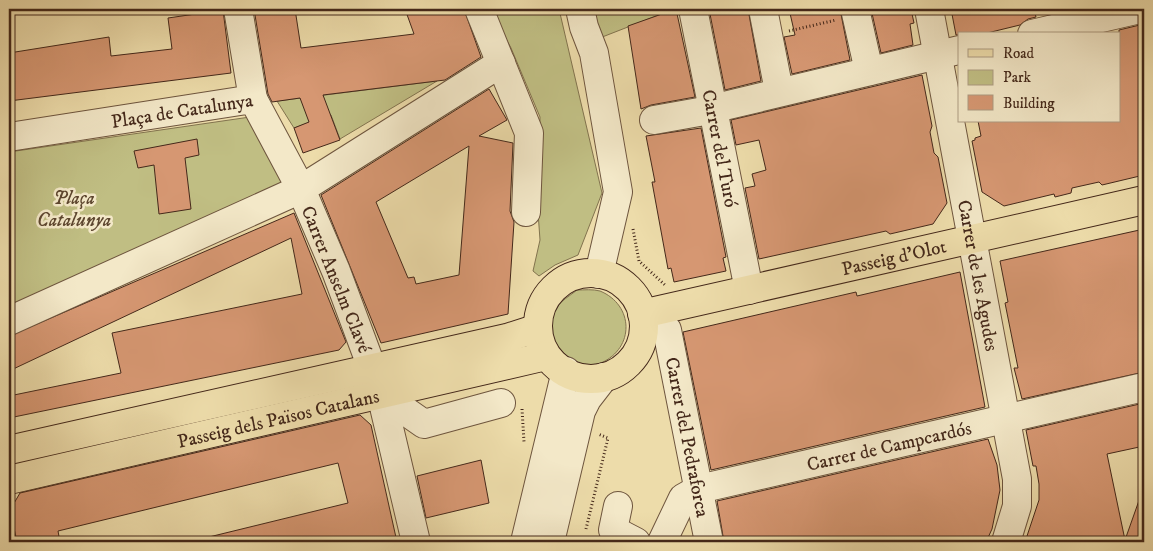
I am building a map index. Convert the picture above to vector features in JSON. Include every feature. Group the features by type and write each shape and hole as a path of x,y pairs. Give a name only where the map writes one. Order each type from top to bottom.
{"main road":[{"name":"Passeig d'Olot","path":"642,314 1144,200"},
{"path":"581,274 599,274 616,279 637,300 642,314 644,335 641,345 626,366 604,377 582,378 556,363 540,345 538,328 543,302 556,285 581,274"},
{"path":"9,450 507,338 538,328"},
{"name":"Passeig dels Països Catalans","path":"9,480 381,394 556,363"}],"street":[{"path":"238,9 254,99"},
{"path":"479,9 529,134 526,212"},
{"path":"580,9 584,27 594,53 618,192 599,274"},
{"name":"Carrer del Turó","path":"693,9 750,290"},
{"path":"763,9 780,92"},
{"name":"Carrer de les Agudes","path":"929,9 948,53 971,240 1018,489 1017,506 1006,542"},
{"path":"1041,32 1140,9"},
{"path":"846,14 869,71"},
{"path":"654,120 948,53"},
{"path":"9,321 301,189 501,63"},
{"name":"Plaça de Catalunya","path":"9,137 254,99 301,189"},
{"name":"Carrer Anselm Clavé","path":"301,189 372,368"},
{"name":"Carrer del Pedraforca","path":"666,330 700,489 709,542"},
{"path":"525,542 556,363"},
{"path":"550,542 581,411 587,399 604,377"},
{"name":"Carrer de Campcardós","path":"662,542 683,498 700,489 1144,387"},
{"path":"381,394 424,424 501,403"},
{"path":"381,394 416,542"},
{"path":"618,506 613,530 636,542"}],"path":[{"path":"785,32 846,14"},
{"path":"586,529 608,438 590,432"}],"green space":[{"path":"490,9 559,9 602,193 578,255 555,265 539,276 533,271 540,240 538,212 540,117 511,48"},
{"path":"586,9 674,9 592,41"},
{"path":"437,81 340,139 331,115 294,128 277,101"},
{"name":"Plaça Catalunya","path":"250,117 286,187 9,306 9,152"},
{"path":"577,290 600,291 611,297 619,306 624,316 625,337 620,347 612,356 601,363 591,365 572,360 564,354 552,336 550,327 551,317 555,308"}],"building":[{"path":"254,9 295,9 301,48 414,34 405,9 464,9 481,57 445,80 323,95 340,140 303,153 294,128 309,122 300,98 272,102 268,94"},
{"path":"676,9 695,97 651,105 641,109 628,26"},
{"path":"709,9 748,9 761,81 725,90"},
{"path":"789,9 840,9 850,60 792,74 784,37 795,35"},
{"path":"871,9 911,9 914,23 910,24 913,45 881,53"},
{"path":"951,9 1034,9 1036,17 1028,19 1020,25 991,32 958,32 958,35 956,35"},
{"path":"223,10 231,73 9,101 9,53 109,37 111,56 172,49 168,18"},
{"path":"1144,24 1144,175 1102,185 1099,182 1072,188 1071,193 1055,197 1054,194 1004,206 982,192 972,141 981,136 978,122 1120,122 1119,30"},
{"path":"922,75 932,126 930,132 934,153 938,157 947,203 933,224 890,234 886,231 759,259 745,188 755,186 752,174 766,170 759,140 736,145 731,120"},
{"path":"489,89 507,120 479,136 513,143 510,211 514,222 508,314 381,343 321,195","holes":["469,146 459,275 416,284 414,277 408,278 376,202"]},
{"path":"701,128 726,257 723,258 726,271 674,282 671,268 668,269 652,182 655,182 646,136"},
{"path":"197,139 199,155 185,158 191,209 159,214 154,165 138,168 134,151"},
{"path":"294,213 346,342 339,350 9,418 9,396 121,373 112,333 302,294 291,238 9,371 9,336"},
{"path":"1144,229 1144,372 1022,399 1014,368 1018,368 1005,303 1008,302 1000,261"},
{"path":"960,272 985,407 711,470 683,332 856,292 857,296"},
{"path":"1144,403 1144,446 1107,454 1125,540 1142,492 1144,493 1144,542 1025,542 1039,500 1036,466 1033,466 1026,430"},
{"path":"360,415 371,425 397,542 210,542 209,537 348,503 338,463 58,531 60,542 17,542 10,510 20,493"},
{"path":"988,439 997,465 1000,490 992,529 986,542 724,542 717,501"},
{"path":"481,460 489,503 426,518 417,476"}]}
